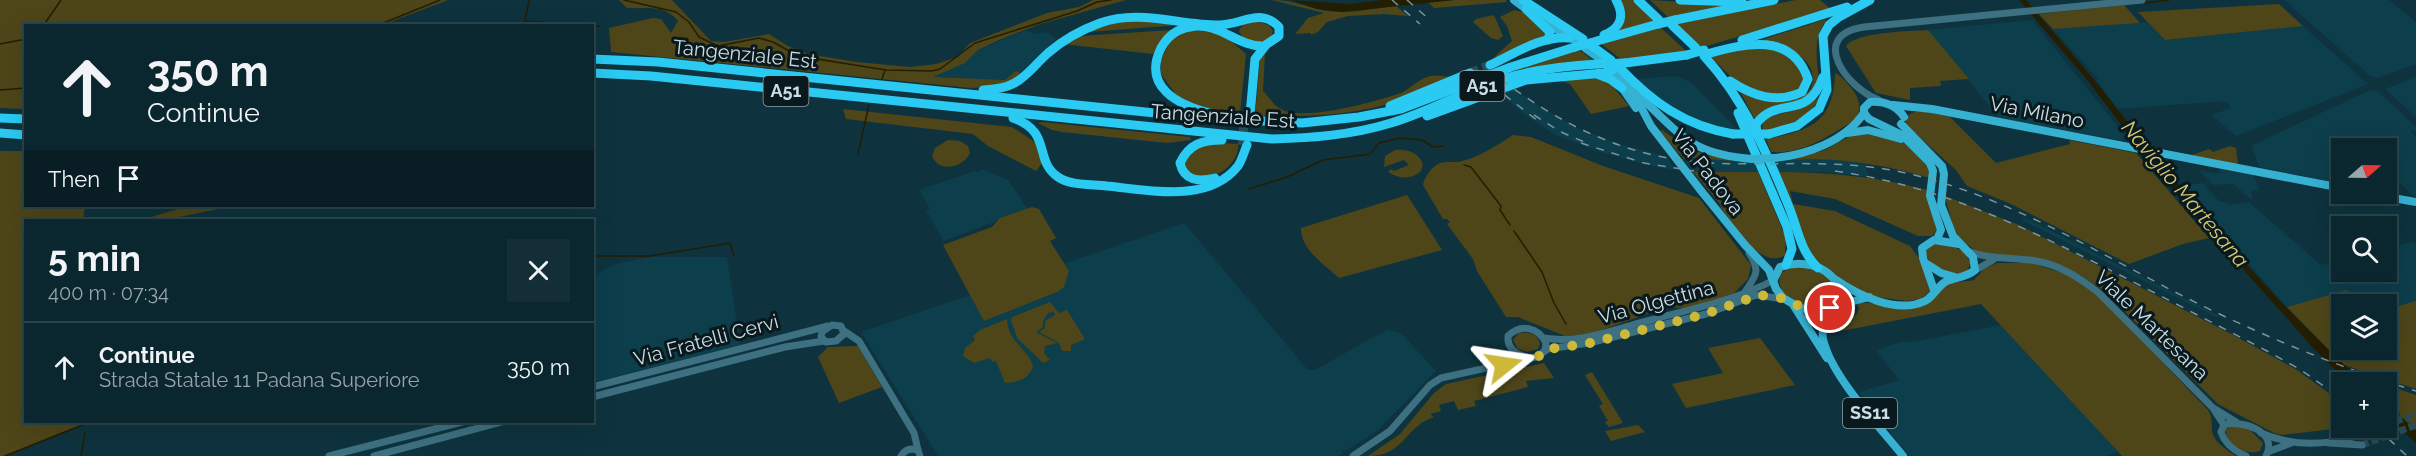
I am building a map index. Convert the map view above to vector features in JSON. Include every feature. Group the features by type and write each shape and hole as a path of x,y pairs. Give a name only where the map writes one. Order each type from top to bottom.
{"highway":[{"path":"1523,0 1582,43 1632,87 1657,105 1705,128 1733,134 1769,134 1797,126 1819,109 1826,95 1822,41 1826,29 1839,17 1870,0"},
{"name":"A51","path":"1490,65 1562,36 1582,43 1612,32 1621,22 1622,12 1616,0"},
{"path":"1638,0 1666,22"},
{"path":"1645,0 1697,54 1730,97 1757,155 1789,236 1792,251 1788,264"},
{"path":"1680,0 1732,3 1765,0"},
{"name":"Tangenziale Est","path":"594,59 650,62 1302,123 1379,114 1409,107 1511,67 1582,43 1666,22 1774,0"},
{"path":"1609,66 1652,61 1672,62 1870,0"},
{"path":"1526,9 1550,31 1551,35 1548,40"},
{"path":"918,88 989,90 1012,86 1060,44 1087,28 1112,20 1144,16 1217,25 1254,16 1266,17 1275,22 1280,34 1277,39 1266,45 1255,59 1248,117"},
{"path":"1234,37 1232,29 1236,22"},
{"path":"1248,117 1199,111 1179,103 1166,92 1155,71 1155,63 1165,39 1179,29 1213,28 1245,44 1266,45"},
{"path":"1245,44 1251,57 1248,117"},
{"path":"1743,44 1770,45 1798,59 1806,70 1808,82 1805,90 1797,96 1783,99 1765,98 1736,86 1711,63 1697,54 1743,44"},
{"path":"1711,63 1737,97 1790,210 1803,252 1818,268"},
{"path":"1609,66 1607,77 1622,88"},
{"name":"Tangenziale Est","path":"594,73 643,76 1280,139 1325,136 1372,128 1426,116 1525,80 1609,66"},
{"path":"1760,144 1756,127 1758,120 1766,114 1795,108 1809,102 1820,87 1824,70"},
{"name":"A51","path":"1344,119 1398,104 1470,73"},
{"path":"978,110 989,115 1016,119 1031,125 1037,133 1055,175 1066,181 1152,192 1178,192 1203,188 1222,180 1244,157 1245,145 1235,162 1217,177 1204,181 1193,180 1186,177 1181,170 1180,161 1185,151 1197,142 1215,140 1260,142 1280,139"},
{"path":"0,118 24,119"},
{"path":"0,133 24,135"}],"main road":[{"path":"1514,0 1582,43"},
{"name":"Via Padova","path":"1609,66 1622,88 1641,110"},
{"path":"1632,87 1676,134 1688,143 1708,153 1752,159 1803,154 1852,126 1872,102 1882,101"},
{"name":"Via Padova","path":"1632,87 1650,125 1747,248 1767,266 1774,280"},
{"name":"Via Milano","path":"1882,101 1893,105 1932,109 2331,186"},
{"path":"1774,280 1776,272 1788,264 1801,263 1818,268 1847,288 1869,297 1913,305 1927,300 1934,290 1945,282 1974,271 1976,262 1952,234 1940,203 1943,168 1902,120 1893,105"},
{"path":"1852,126 1881,125 1902,120 1907,111 1913,108"},
{"path":"1641,110 1654,111"},
{"path":"1641,110 1668,131 1676,134"},
{"path":"1864,110 1881,125 1902,135 1924,156 1933,171 1930,195 1941,228 1937,239"},
{"path":"1838,136 1860,130 1875,131 1901,139 1924,156"},
{"path":"2397,199 2416,202"},
{"path":"1934,290 1931,274 1921,253 1924,244 1937,239 1950,241 1967,250"},
{"name":"Via Padova","path":"1747,248 1766,260 1788,264"},
{"path":"1925,261 1941,273 1961,277"},
{"name":"SS11","path":"1833,278 1840,292 1840,298 1824,319 1822,332 1826,350 1837,370"},
{"name":"SS11","path":"1774,280 1776,289 1808,324 1816,346 1904,456"},
{"path":"1788,302 1811,311 1821,311 1869,297"}],"street":[{"path":"1882,101 1856,88 1842,73 1837,40 1845,32 1863,28 2142,0"},
{"path":"1856,88 1864,110"},
{"path":"1744,293 1757,274 1756,264 1747,248"},
{"name":"Viale Martesana","path":"1967,250 1995,260 2042,262 2080,278 2099,292 2213,408 2224,425 2221,432 2224,441 2233,450 2246,456"},
{"path":"1974,271 1995,260"},
{"name":"Via Olgettina","path":"1544,338 1556,341 1584,338 1698,310 1763,287 1774,280"},
{"name":"Via Olgettina","path":"1353,456 1390,431 1433,382 1445,377 1539,356 1545,350 1586,344 1701,315 1759,295 1788,302"},
{"path":"860,342 848,339 824,341 822,332 828,326 838,325 860,342 915,438 919,453"},
{"name":"Via Fratelli Cervi","path":"594,386 828,326"},
{"path":"1497,367 1508,359 1510,348 1508,336 1515,329 1531,328 1544,338 1545,350"},
{"path":"838,340 844,331"},
{"name":"Via Fratelli Cervi","path":"594,397 785,347 824,341"},
{"path":"1510,348 1517,354 1529,357"},
{"name":"Viale Martesana","path":"2213,408 2261,433"},
{"path":"2224,425 2236,422"},
{"path":"329,456 458,423"},
{"path":"374,456 497,423"},
{"path":"2261,433 2269,443 2268,453 2293,442"},
{"path":"2261,433 2293,442 2343,446 2362,445"},
{"path":"901,456 915,438"},
{"path":"2326,443 2348,438"},
{"path":"908,449 919,453"}],"shaded area":[{"path":"0,0 448,0 385,24 24,24 24,109 0,108"},
{"path":"619,0 672,0 711,41 724,42 769,34 788,46 809,54 856,62 910,67 936,64 958,57 970,43 1047,13 1079,7 1093,0 1126,0 1040,24 999,40 978,50 965,63 933,77 1005,80 1015,71 1021,73 1004,84 971,88 611,52 609,28 653,18 661,19 671,33 678,21 661,10 627,8"},
{"path":"1272,0 1288,1 1337,12 1396,6 1408,16 1385,14 1348,16 1327,22 1318,32 1311,35 1311,33 1295,34 1308,18 1324,13"},
{"path":"1506,0 1507,2 1434,8 1428,2"},
{"path":"1620,0 1635,0 1658,21 1615,33 1625,17 1625,9"},
{"path":"1650,0 1733,5 1669,18"},
{"path":"1796,0 1820,0 1831,9 1700,48 1675,24"},
{"path":"2284,0 2389,0 2416,22 2416,64 2378,78 2369,75"},
{"path":"2279,4 2303,26 2165,40 2138,12"},
{"path":"2124,5 2140,23 2053,29 2039,14"},
{"path":"1514,10 1523,12 1547,32 1548,37 1497,58 1495,56 1512,41 1507,26 1500,17"},
{"path":"1494,15 1503,36 1498,40 1491,38 1473,22 1476,19"},
{"path":"1132,19 1193,24 1088,32 1104,25"},
{"path":"1827,19 1817,43 1819,86 1807,100 1766,110 1754,118 1740,91 1773,98 1792,99 1807,93 1813,82 1810,68 1800,56 1782,46 1761,40"},
{"path":"2032,20 2124,134 2123,141 1999,118 1928,30"},
{"path":"1256,21 1269,25 1273,31 1272,35 1263,41 1256,42 1244,39 1239,32 1242,27"},
{"path":"2147,22 2165,40 2303,26 2368,84 2236,136 2211,115 2231,108 2226,101 2118,109 2096,80 2098,79 2053,29"},
{"path":"1660,27 1686,51 1622,60 1600,43"},
{"path":"1026,30 1035,34 1045,32 1056,38 1021,73 1015,71 1005,80 931,78 965,63 978,50"},
{"path":"1171,30 1161,39 1153,54 1063,44 1081,36"},
{"path":"1208,30 1226,37 1246,54 1240,114 1215,112 1179,99 1161,74 1161,60 1173,36 1182,31"},
{"path":"1928,30 1969,79 1940,81 1941,86 1910,88 1910,100 1876,93 1846,46 1852,41 1872,35"},
{"path":"1751,45 1780,50 1805,71 1801,90 1766,96 1733,79 1708,54"},
{"path":"1578,49 1595,62 1526,68 1499,75"},
{"path":"1265,53 1263,91 1279,108 1289,112 1320,112 1355,106 1401,93 1430,76 1451,76 1407,98 1365,109 1311,116 1255,116 1260,59"},
{"path":"1835,73 1856,95 1859,106 1857,119 1806,147 1784,152 1771,152 1766,139 1806,128 1824,114 1834,90"},
{"path":"1593,75 1610,83 1629,106 1591,114 1570,84 1558,80"},
{"path":"1676,76 1690,82 1740,132 1687,119 1634,79"},
{"path":"2416,77 2416,117 2385,89"},
{"path":"1513,89 1578,128 1623,145 1666,156 1676,170 1646,165 1600,152 1554,134 1501,95"},
{"path":"2370,90 2379,92 2416,127 2416,130 2410,131 2416,137 2416,198 2397,181 2397,138 2331,138 2331,182 2259,167 2253,145"},
{"path":"1821,95 1811,111 1797,121 1762,132 1763,120 1801,108"},
{"path":"843,109 1012,127 1038,144 1043,162 1036,171 988,146 973,134 846,119"},
{"path":"1914,112 1928,112 1950,117 1996,163 2070,144 2069,140 2136,153 2209,238 2183,244 2129,264 2011,204 1967,186 1956,170 1906,125 1905,117"},
{"path":"1038,123 1190,137 1191,140 1167,143 1062,132"},
{"path":"1662,130 1691,150 1733,161 1684,159 1659,131"},
{"path":"1865,133 1906,144 1927,163 1930,178 1862,163 1791,160 1825,150 1850,136"},
{"path":"1513,135 1531,137 1603,166 1699,198 1751,265 1748,279 1734,293 1718,300 1684,308 1667,307 1590,334 1565,336 1518,317 1506,317 1477,271 1473,259 1447,224 1450,222 1443,219 1423,185 1429,172 1438,164 1459,162 1475,157"},
{"path":"948,140 960,141 968,146 970,153 957,165 940,165 932,156 935,148"},
{"path":"1204,142 1238,144 1233,161 1225,170 1214,176 1206,177 1189,173 1184,163 1190,152"},
{"path":"2230,146 2236,148 2238,165 2189,156 2209,149 2213,152"},
{"path":"1395,150 1415,154 1423,164 1421,171 1405,178 1388,172 1391,169 1394,171 1409,165 1404,160 1384,167 1385,156"},
{"path":"0,151 24,151 24,207 85,207 83,219 24,219 24,423 86,423 0,456"},
{"path":"1824,158 1857,161 1865,164 1868,177 1826,172 1779,172 1775,161"},
{"path":"1684,159 1754,162 1758,172 1693,172"},
{"path":"982,169 1008,180 1028,209 944,241 926,211 930,209 919,190 975,171 978,173"},
{"path":"2221,169 2254,175 2259,191 2251,190 2252,200 2233,184 2213,185 2199,170 2219,174"},
{"path":"1693,172 1758,172 1786,238 1785,255 1776,258 1767,257 1748,244 1720,204"},
{"path":"1779,172 1854,176 1927,190 1938,228 1932,236 1918,236 1835,199 1790,191 1793,204 1835,211 1910,246 1924,265 1932,285 1929,292 1921,299 1907,301 1876,297 1857,290 1811,258"},
{"path":"2203,183 2220,202 2230,205 2249,202 2321,265 2331,262 2331,282 2397,282 2397,246 2413,242 2416,244 2416,301 2397,306 2397,294 2351,294 2347,291 2287,307 2179,185"},
{"path":"1407,195 1442,250 1339,278 1314,256 1305,243 1301,228"},
{"path":"1945,196 2019,225 2235,336 2297,370 2331,395 2331,429 2282,435 2218,404 2104,291 2082,276 2065,267 1977,252 1959,238 1953,227"},
{"path":"185,207 227,207 170,219 148,218"},
{"path":"1032,207 1039,209 1056,238 1050,241 1069,271 1064,287 1057,292 984,321 943,245 992,227 1000,218"},
{"path":"2024,217 2219,316 2218,318 2022,220"},
{"path":"1184,223 1308,370 1315,370 1388,329 1401,333 1436,371 1377,431 1347,450 1341,450 1343,453 1338,456 938,456 861,332"},
{"path":"1935,243 1951,246 1964,253 1970,263 1968,270 1962,273 1948,273 1930,262 1925,250"},
{"path":"649,257 727,257 740,345 594,382 594,275 616,264"},
{"path":"1997,263 2030,263 2070,275 2099,296 2208,410 2213,435 2223,447 2236,456 2122,456 1981,304 1831,333 1833,321 1856,315 1859,309 1857,303 1903,308 1923,306 1947,285 1974,280 1984,269"},
{"path":"1791,267 1810,269 1822,274 1835,289 1833,300 1817,307 1797,303 1788,297 1782,291 1779,282 1781,273"},
{"path":"2347,290 2352,294 2333,294"},
{"path":"2331,295 2331,352 2287,307"},
{"path":"2416,301 2416,389 2397,383 2397,372 2365,372 2344,365 2339,360 2397,360 2397,306"},
{"path":"1050,302 1059,313 1067,310 1085,339 1071,345 1071,351 1062,351 1059,343 1039,332 1045,328 1045,321 1055,315 1054,312 1048,313 1043,321 1043,327 1036,332 1057,343 1045,346 1044,353 1050,360 1043,363 1017,338 1011,320 1012,317"},
{"path":"1007,319 1011,334 1033,367 1025,378 1005,383 996,361 993,362 990,358 974,363 963,356 965,348 975,340 973,336 980,330"},
{"path":"2001,325 2118,452 2105,456 1909,456 1859,392 1899,380 1876,350 1900,342 1913,342"},
{"path":"1526,332 1535,336 1540,344 1538,349 1527,352 1518,349 1513,340 1519,333"},
{"path":"1760,338 1795,385 1686,408 1672,384 1723,373 1708,348"},
{"path":"858,346 882,387 839,403 818,357 828,347"},
{"path":"1544,363 1554,378 1526,381 1528,387 1474,401 1476,406 1458,410 1454,401 1439,405 1441,411 1430,414 1434,417 1424,421 1397,446 1380,455 1368,456 1400,434 1434,393 1446,384"},
{"path":"1592,372 1623,423 1609,427 1605,422 1608,421 1599,406 1603,404 1585,375"},
{"path":"2397,389 2416,395 2416,430 2398,415 2401,414 2397,410"},
{"path":"1638,425 1645,432 1611,441 1605,431"},
{"path":"2235,425 2249,429 2263,443 2260,451 2243,451 2233,445 2226,429"}],"water":[{"path":"1291,0 1349,4 1382,0 1455,0 1342,12 1317,9"},
{"name":"Naviglio Martesana","path":"2019,0 2026,0 2225,240 2331,352 2331,360 2340,360 2352,372 2338,372 2314,349 2161,177 2088,81"},
{"path":"2397,413 2416,430 2416,443 2397,426"}],"waterway":[{"path":"44,24 61,0"},
{"path":"381,24 440,0"},
{"path":"529,0 525,21 562,24"},
{"path":"624,0 676,12 689,22 699,37 718,46 759,38 773,42 798,56 886,70 932,71 940,69 975,43 1077,11 1097,2 1111,0"},
{"path":"2144,3 2169,0"},
{"path":"594,26 599,26"},
{"path":"0,44 24,39"},
{"path":"882,79 885,70"},
{"path":"0,90 24,88"},
{"path":"858,154 869,105"},
{"path":"1249,189 1287,177 1323,160 1370,154 1379,143 1400,138 1422,140 1433,147 1444,146"},
{"path":"1464,165 1471,167 1501,206 1500,210 1510,225"},
{"path":"1514,231 1542,272 1554,303 1566,324"},
{"path":"594,256 650,256 730,243 734,256"},
{"path":"5,456 88,423"},
{"path":"81,456 85,433"}],"tunnel":[{"path":"1470,73 1490,65"},
{"path":"1242,145 1245,114"},
{"path":"2397,421 2416,415"},
{"path":"2362,445 2416,425"}],"railway":[{"path":"1392,0 1420,24"},
{"path":"1407,0 1430,20"},
{"path":"1489,70 1539,106 1565,121 1621,146 1650,154 1711,163 1827,164 1873,167 1933,180 1969,192 2040,222 2175,292 2263,334 2323,359 2416,391"},
{"path":"1479,75 1538,121"},
{"path":"1534,115 1561,132 1589,144"},
{"path":"1581,143 1644,163 1694,171"},
{"path":"1835,171 1871,177 1940,196 2039,235 2267,351 2301,370 2331,391"},
{"path":"2388,438 2407,456"}],"route":[{"path":"1504,365 1539,356 1548,349 1586,344 1706,314 1759,295 1781,298 1811,311 1830,308"}]}
